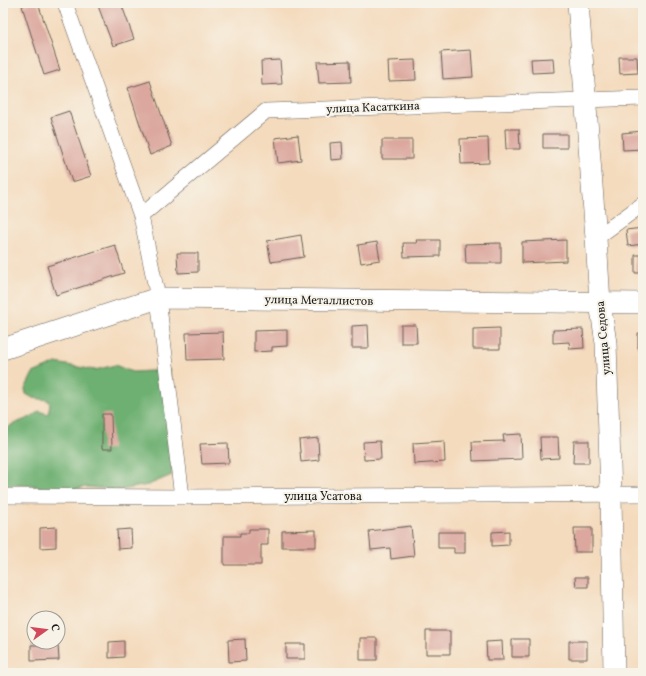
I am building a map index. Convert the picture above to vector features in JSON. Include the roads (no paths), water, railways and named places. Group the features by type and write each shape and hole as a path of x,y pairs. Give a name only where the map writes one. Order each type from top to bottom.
{"street":[{"path":"65,3 141,216 158,298 182,497"},
{"name":"улица Седова","path":"578,3 600,303 606,343 611,495 614,673"},
{"name":"улица Касаткина","path":"141,216 266,111 643,98"},
{"path":"596,238 643,204"},
{"name":"улица Металлистов","path":"3,349 158,298 643,303"},
{"name":"улица Усатова","path":"3,496 182,497 643,494"}]}
